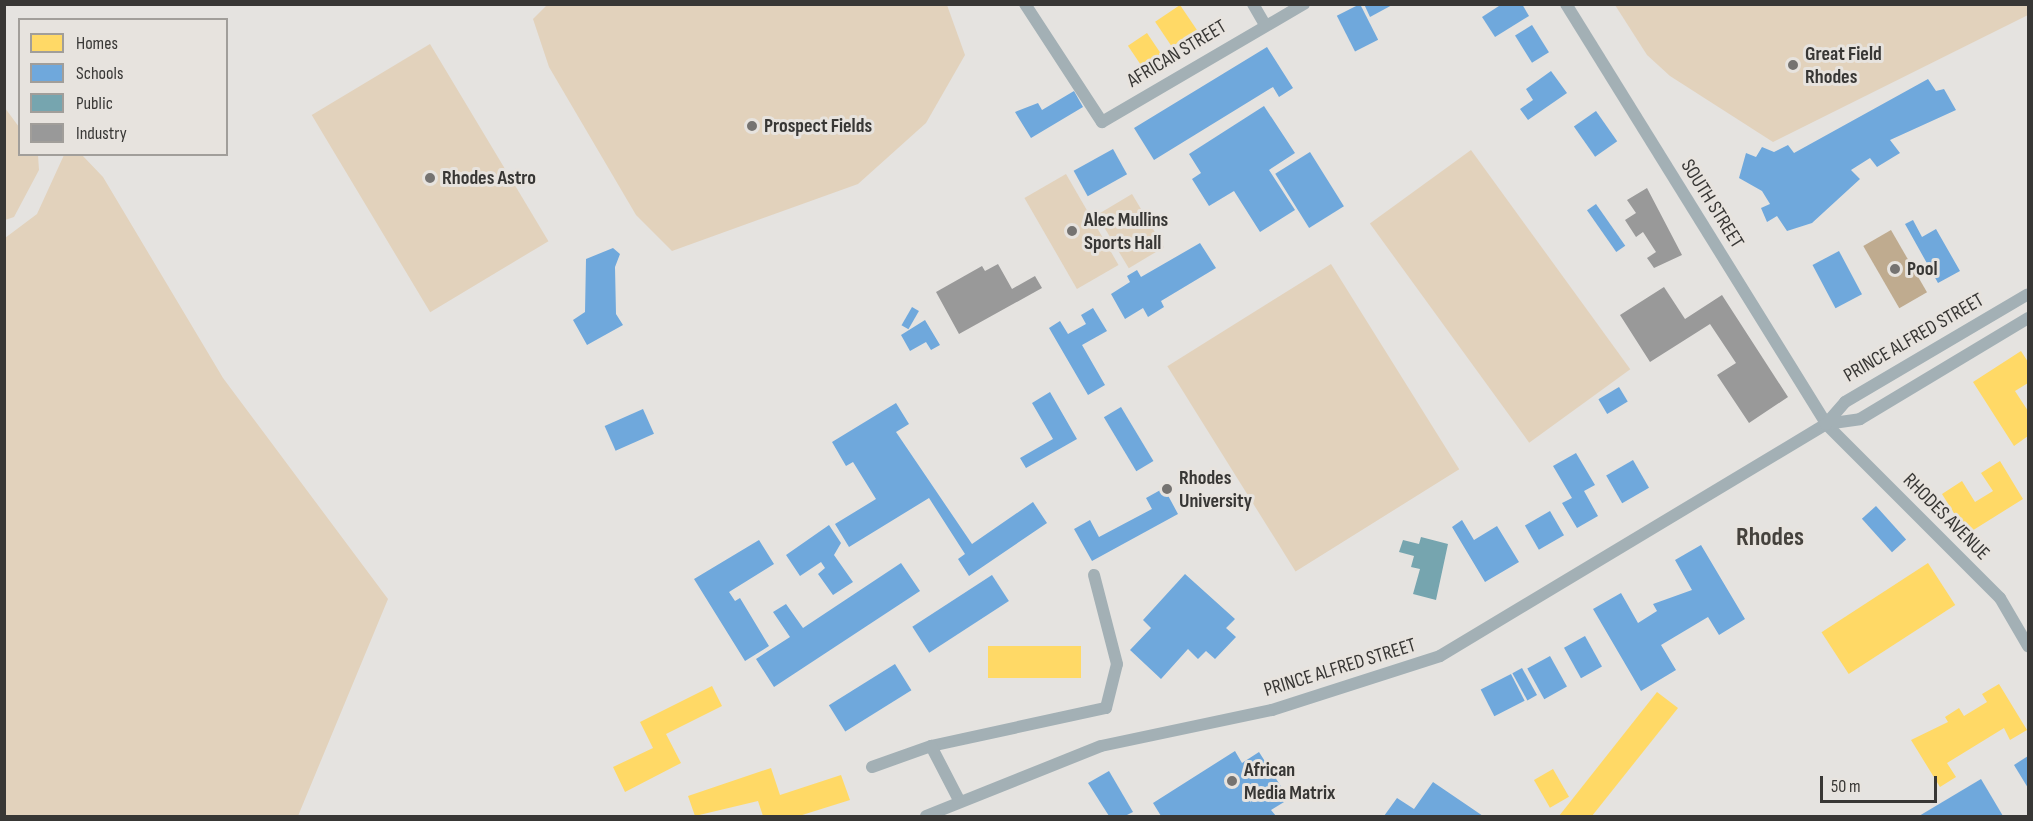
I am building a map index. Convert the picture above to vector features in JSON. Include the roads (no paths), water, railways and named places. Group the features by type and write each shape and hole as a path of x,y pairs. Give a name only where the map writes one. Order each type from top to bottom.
{"street":[{"name":"AFRICAN STREET","path":"1025,4 1102,122 1304,4"},
{"path":"1253,4 1265,25"},
{"name":"SOUTH STREET","path":"1566,4 1826,424"},
{"name":"PRINCE ALFRED STREET","path":"926,816 959,800 1101,746 1272,710 1440,656 1826,424 1845,402 2028,294"},
{"name":"PRINCE ALFRED STREET","path":"1826,424 1860,419 2028,318"},
{"name":"RHODES AVENUE","path":"1826,424 2000,598 2028,646"},
{"path":"872,767 931,746 1092,715 1106,708 1117,664 1094,575"},
{"path":"931,746 959,800"}],"place":[{"name":"Great Field Rhodes","path":"1793,65"},
{"name":"Prospect Fields","path":"752,126"},
{"name":"Rhodes Astro","path":"430,178"},
{"name":"Alec Mullins Sports Hall","path":"1072,231"},
{"name":"Pool","path":"1895,269"},
{"name":"Rhodes University","path":"1167,489"},
{"name":"African Media Matrix","path":"1232,781"}],"district":[{"name":"Rhodes","path":"1770,538"}]}
